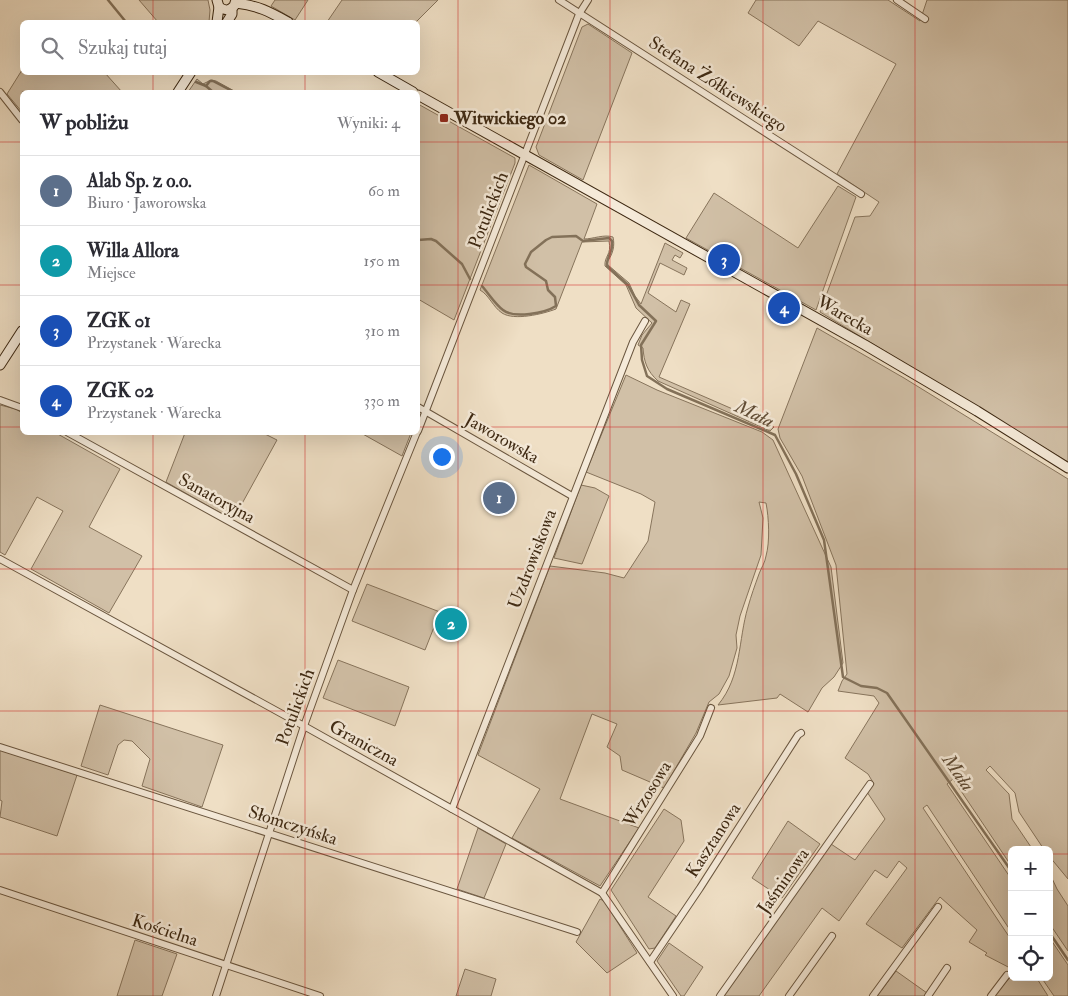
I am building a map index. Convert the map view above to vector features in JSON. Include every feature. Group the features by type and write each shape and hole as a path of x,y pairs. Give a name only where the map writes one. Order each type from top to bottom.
{"street":[{"name":"Stefana Żółkiewskiego","path":"558,0 861,194"},
{"name":"Potulickich","path":"420,425 579,14 588,0"},
{"path":"897,0 925,19"},
{"path":"218,3 226,10 235,4 255,6 284,20"},
{"path":"217,20 218,3"},
{"path":"228,20 235,4"},
{"path":"179,90 190,75"},
{"path":"383,75 410,90"},
{"path":"0,92 20,117"},
{"name":"Warecka","path":"420,96 865,345 978,411 1068,468"},
{"name":"Uzdrowiskowa","path":"452,809 572,496 633,342 645,321"},
{"path":"0,365 20,334"},
{"path":"0,400 20,407"},
{"name":"Jaworowska","path":"420,407 572,496"},
{"name":"Sanatoryjna","path":"72,435 353,590"},
{"name":"Potulickich","path":"216,996 304,726 353,590 416,435"},
{"name":"Graniczna","path":"0,559 602,893 673,996"},
{"name":"Wrzosowa","path":"602,893 700,736 711,708"},
{"name":"Kasztanowa","path":"650,962 801,733"},
{"name":"Słomczyńska","path":"0,747 577,932"},
{"name":"Jaśminowa","path":"720,996 870,784"},
{"name":"Kościelna","path":"0,890 320,996"},
{"path":"873,996 938,907"},
{"path":"788,996 832,936"},
{"path":"928,996 948,968"},
{"path":"991,996 1007,975"}],"shaded area":[{"path":"139,0 208,0 209,20 156,20"},
{"path":"275,0 308,0 295,20 271,6"},
{"path":"342,0 438,0 418,20 328,20"},
{"path":"756,0 888,0 920,21 927,0 1068,0 1068,462 820,312 855,217 870,216 879,202 837,174 896,64 818,21 799,46 748,13"},
{"path":"588,24 632,53 583,180 539,155 536,147 582,27"},
{"path":"20,73 20,75 107,75 120,90 20,90 20,110 7,94"},
{"path":"197,79 203,84 211,80 216,81 232,90 189,90"},
{"path":"420,105 515,158 515,163 454,320 420,300"},
{"path":"529,165 597,204 584,239 613,237 614,247 607,262 608,265 629,283 641,304 665,243 683,253 680,258 675,255 672,260 687,268 684,275 660,263 648,293 676,312 681,300 690,304 659,377 774,427 770,431 658,381 651,374 644,358 643,348 638,345 642,335 652,323 636,308 626,285 605,266 610,249 609,241 582,242 556,309 521,317 507,315 502,313 480,290"},
{"path":"838,186 856,197 816,310 686,238 714,193 798,248"},
{"path":"817,328 904,378 1068,479 1068,879 1053,861 1053,846 1042,846 1019,812 1015,793 990,766 986,770 1009,794 1012,819 1030,846 1008,846 1008,861 953,779 947,784 1008,874 1008,927 927,805 923,808 1008,935 1008,967 985,955 987,953 969,942 977,930 940,897 902,948 866,924 907,868 899,861 887,878 875,870 839,921 822,908 759,996 723,996 831,844 855,860 885,819 867,792 874,784 868,774 845,758 879,703 874,696 838,691 847,674 836,565 802,476 780,438 778,429"},
{"path":"626,375 657,390 762,432 773,440 831,567 843,663 834,677 822,688 808,712 780,694 777,698 718,705 726,694 735,670 748,607 765,561 769,530 768,516 766,503 759,502 763,518 761,555 740,616 736,635 737,648 729,676 719,694 709,702 696,733 664,788 622,770 620,756 607,747 617,724 592,714 560,799 639,828 600,886 512,838 540,789 478,755 550,566 605,573 624,578 648,541 655,502 641,494 586,472"},
{"path":"0,405 20,412 20,435 60,435 120,469 89,527 142,556 109,613 31,569 63,511 37,497 5,555 0,552"},
{"path":"184,435 267,435 277,440 233,520 166,482"},
{"path":"365,435 410,435 402,456"},
{"path":"581,485 595,488 609,496 582,564 554,558"},
{"path":"367,584 440,612 425,650 352,621"},
{"path":"338,660 409,687 395,726 323,698"},
{"path":"100,705 223,745 202,807 142,786 150,759 132,741 124,740 118,745 108,775 81,766"},
{"path":"0,750 77,775 57,836 0,817 2,801 0,800"},
{"path":"664,809 681,820 684,841 648,897 676,916 655,948 649,949 611,890"},
{"path":"788,821 820,844 782,898 752,878"},
{"path":"478,828 506,844 484,898 457,889"},
{"path":"1053,880 1068,906 1068,951 1053,929"},
{"path":"600,899 604,901 637,953 607,973 576,942"},
{"path":"135,940 177,954 162,996 117,996"},
{"path":"669,943 703,967 684,996 681,996 657,961"},
{"path":"1053,943 1068,965 1068,996 1054,996 1044,981 1053,981"},
{"path":"465,969 496,979 491,996 456,996"},
{"path":"896,971 927,993 925,996 877,996"},
{"path":"1008,979 1008,981 1039,981 1048,996 994,996"}],"waterway":[{"name":"Mała","path":"108,0 124,20"},
{"name":"Mała","path":"206,86 210,81 213,81 230,90"},
{"name":"Mała","path":"196,82 211,90"},
{"name":"Mała","path":"482,286 497,305 508,313 522,315 551,309 556,306 555,297 548,290 546,281 526,267 525,264 531,252 552,237 576,236 583,241 609,238 612,241 607,266 628,285 639,305 656,321 641,345 642,360 647,376 667,389 775,435 796,474 824,540 843,677 861,686 877,688 887,693 1008,866"},
{"name":"Mała","path":"420,240 431,239 436,241 462,264 470,279"},
{"name":"Mała","path":"1052,936 1068,960"}],"place":[{"name":"Witwickiego 02","path":"444,118"},
{"name":"ZGK 01","path":"724,260"},
{"name":"ZGK 02","path":"784,308"},
{"name":"Alab Sp. z o.o.","path":"499,498"},
{"name":"Willa Allora","path":"451,624"}]}
